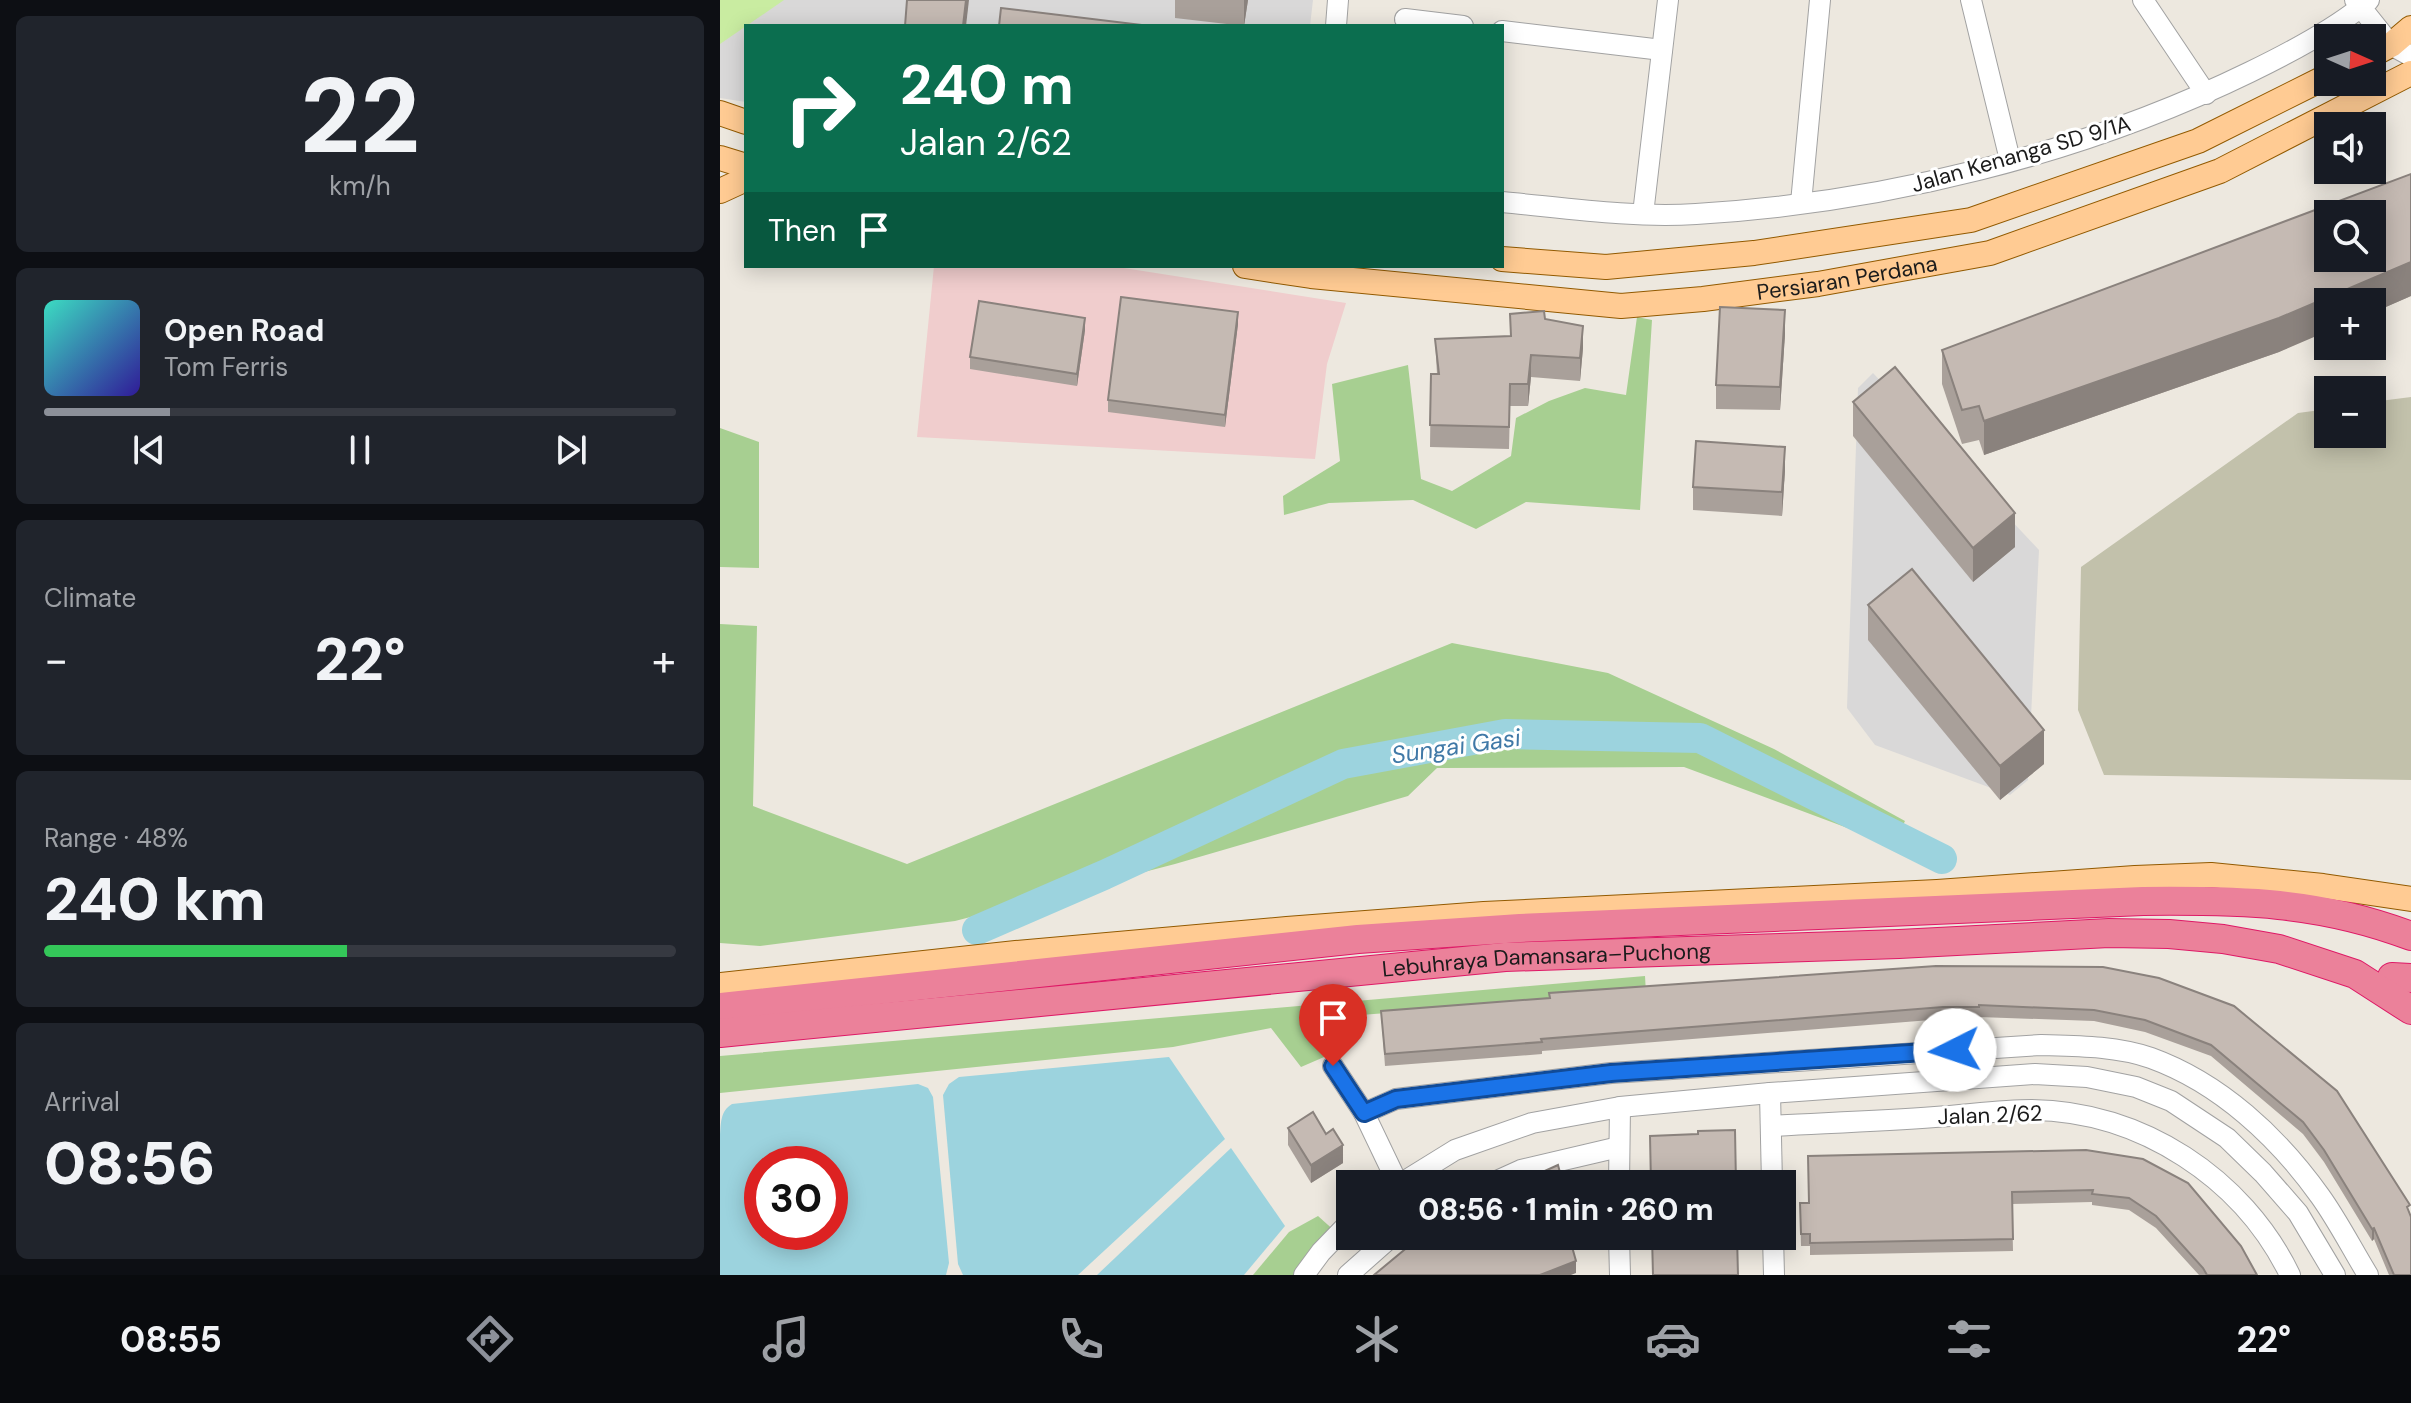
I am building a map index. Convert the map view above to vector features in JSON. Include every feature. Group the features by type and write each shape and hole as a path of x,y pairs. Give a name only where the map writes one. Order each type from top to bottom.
{"highway":[{"path":"720,1007 1358,939 1520,928 2143,901 2247,900 2338,913 2411,936"},
{"name":"Lebuhraya Damansara–Puchong","path":"720,1033 1505,957 1899,944 2109,933 2223,939 2279,949"},
{"path":"2279,949 2319,948 2405,980"},
{"path":"2279,949 2355,974 2411,1010"}],"main road":[{"path":"2391,52 2411,28"},
{"name":"Persiaran Perdana","path":"2386,86 2411,73"},
{"name":"Persiaran Perdana","path":"1504,259 1606,267 1754,253 1971,220 2198,141 2314,83"},
{"name":"Persiaran Perdana","path":"1290,269 1355,280 1621,306 1818,284 1990,253 2220,171 2366,96"},
{"path":"720,113 744,121"},
{"path":"720,130 744,137"},
{"path":"720,158 744,165"},
{"path":"720,191 744,180"},
{"path":"720,985 1016,953 1317,926 2135,878 2211,875 2323,886 2411,899"}],"street":[{"path":"1336,24 1338,0"},
{"path":"1643,214 1668,0"},
{"path":"1801,203 1820,0"},
{"path":"1971,0 2010,160"},
{"path":"2143,0 2206,94"},
{"path":"2362,3 2391,52 2391,74 2386,83"},
{"name":"Jalan Kenanga SD 9/1A","path":"1504,202 1643,214 1695,214 1889,191 2116,129 2206,94 2280,57 2362,3"},
{"path":"1405,19 1446,24"},
{"path":"1504,31 1662,50"},
{"path":"1328,268 1355,280"},
{"path":"1364,1113 1396,1099 1611,1073 2041,1045 2102,1047 2149,1057 2191,1075 2226,1097 2275,1142 2320,1196 2368,1275"},
{"path":"1868,1055 1869,1086"},
{"name":"Jalan 2/62","path":"1333,1066 1364,1113 1392,1170"},
{"path":"2033,1110 2035,1074"},
{"name":"Jalan 2/62","path":"1422,1170 1455,1150 1532,1123 1620,1107 2035,1074 2087,1077 2136,1087 2171,1101 2227,1138 2298,1213 2335,1275"},
{"path":"1770,1093 1772,1170"},
{"path":"1619,1170 1620,1107"},
{"name":"Jalan 2/62","path":"1771,1126 2033,1110 2086,1117 2128,1129 2158,1140 2188,1157 2239,1200 2279,1252 2290,1275"},
{"path":"1521,1170 1619,1147"},
{"path":"2298,1213 2320,1196"},
{"path":"1304,1275 1336,1236"},
{"path":"1321,1252 1346,1275 1375,1250"},
{"path":"1619,1250 1620,1275"},
{"path":"1773,1250 1774,1275"}],"shaded area":[{"path":"768,0 1313,0 1310,24 744,24 744,102 720,98 720,37"},
{"path":"934,268 1124,268 1346,303 1327,364 1315,459 917,437"},
{"path":"1873,373 2039,550 2028,780 2010,795 1875,745 1847,708 1858,388"},
{"path":"2411,397 2411,780 2104,775 2078,710 2081,567 2298,413 2314,411 2314,448 2386,448 2386,400"}],"green space":[{"path":"720,0 784,0 749,24 744,24 744,28 720,44"},
{"path":"1637,317 1652,320 1640,510 1526,502 1476,529 1413,500 1329,503 1284,515 1283,496 1340,461 1332,384 1408,365 1421,479 1452,491 1511,456 1516,418 1549,401 1585,388 1626,395"},
{"path":"720,428 759,442 759,568 720,567"},
{"path":"720,624 757,626 753,806 907,864 1452,643 1608,673 1774,749 1905,821 1893,845 1684,767 1437,768 1408,796 1175,864 955,921 760,946 720,943"},
{"path":"1645,976 1646,993 1322,1018 1338,1051 1301,1067 1271,1028 1173,1047 720,1093 720,1056"},
{"path":"1318,1216 1336,1234 1301,1275 1253,1275 1289,1232"}],"water":[{"path":"1169,1057 1225,1139 1078,1275 963,1275 958,1264 943,1095 949,1084 959,1077"},
{"path":"918,1084 928,1088 933,1097 949,1263 946,1275 720,1275 721,1127 723,1114 732,1104"},
{"path":"1231,1148 1285,1226 1244,1275 1097,1275"}],"building":[{"path":"907,0 966,0 963,24 905,24"},
{"path":"1001,8 1133,24 999,24"},
{"path":"2411,174 2411,262 2350,288 2314,288 2314,303 2279,318 1984,421 1979,406 1962,410 1942,350 2314,210 2314,272 2386,272 2386,200 2342,200"},
{"path":"1121,297 1238,312 1225,415 1108,400"},
{"path":"979,301 1085,318 1077,374 970,357"},
{"path":"1720,307 1785,310 1780,387 1716,385"},
{"path":"1544,311 1545,319 1583,326 1580,358 1531,355 1528,384 1510,384 1509,427 1430,425 1431,374 1439,374 1435,339 1511,336 1510,314"},
{"path":"1895,367 2015,513 1973,548 1853,402"},
{"path":"1696,441 1785,447 1782,492 1693,487"},
{"path":"1912,569 2044,730 2000,766 1868,605"},
{"path":"1936,966 2103,967 2159,978 2234,1006 2337,1091 2410,1205 2407,1207 2411,1217 2411,1275 2394,1275 2374,1228 2303,1122 2211,1045 2145,1020 2094,1010 1979,1005 1385,1054 1381,1011 1550,998 1549,993"},
{"path":"1313,1112 1326,1134 1333,1129 1343,1145 1311,1165 1288,1128"},
{"path":"1735,1130 1736,1170 1651,1170 1650,1136 1698,1134 1698,1131"},
{"path":"2086,1150 2143,1159 2188,1183 2241,1246 2257,1275 2207,1275 2156,1216 2129,1198 2092,1194 2093,1190 2012,1192 2013,1239 1810,1243 1810,1234 1801,1234 1800,1203 1809,1203 1808,1156"},
{"path":"1404,1250 1573,1250 1576,1261 1540,1275 1374,1275"},
{"path":"1652,1250 1737,1250 1738,1275 1653,1275"}],"waterway":[{"name":"Sungai Gasi","path":"977,930 1343,764 1505,734 1700,738 1942,859"}],"route":[{"path":"1333,1066 1364,1113 1396,1099 1611,1073 1955,1050"}]}
